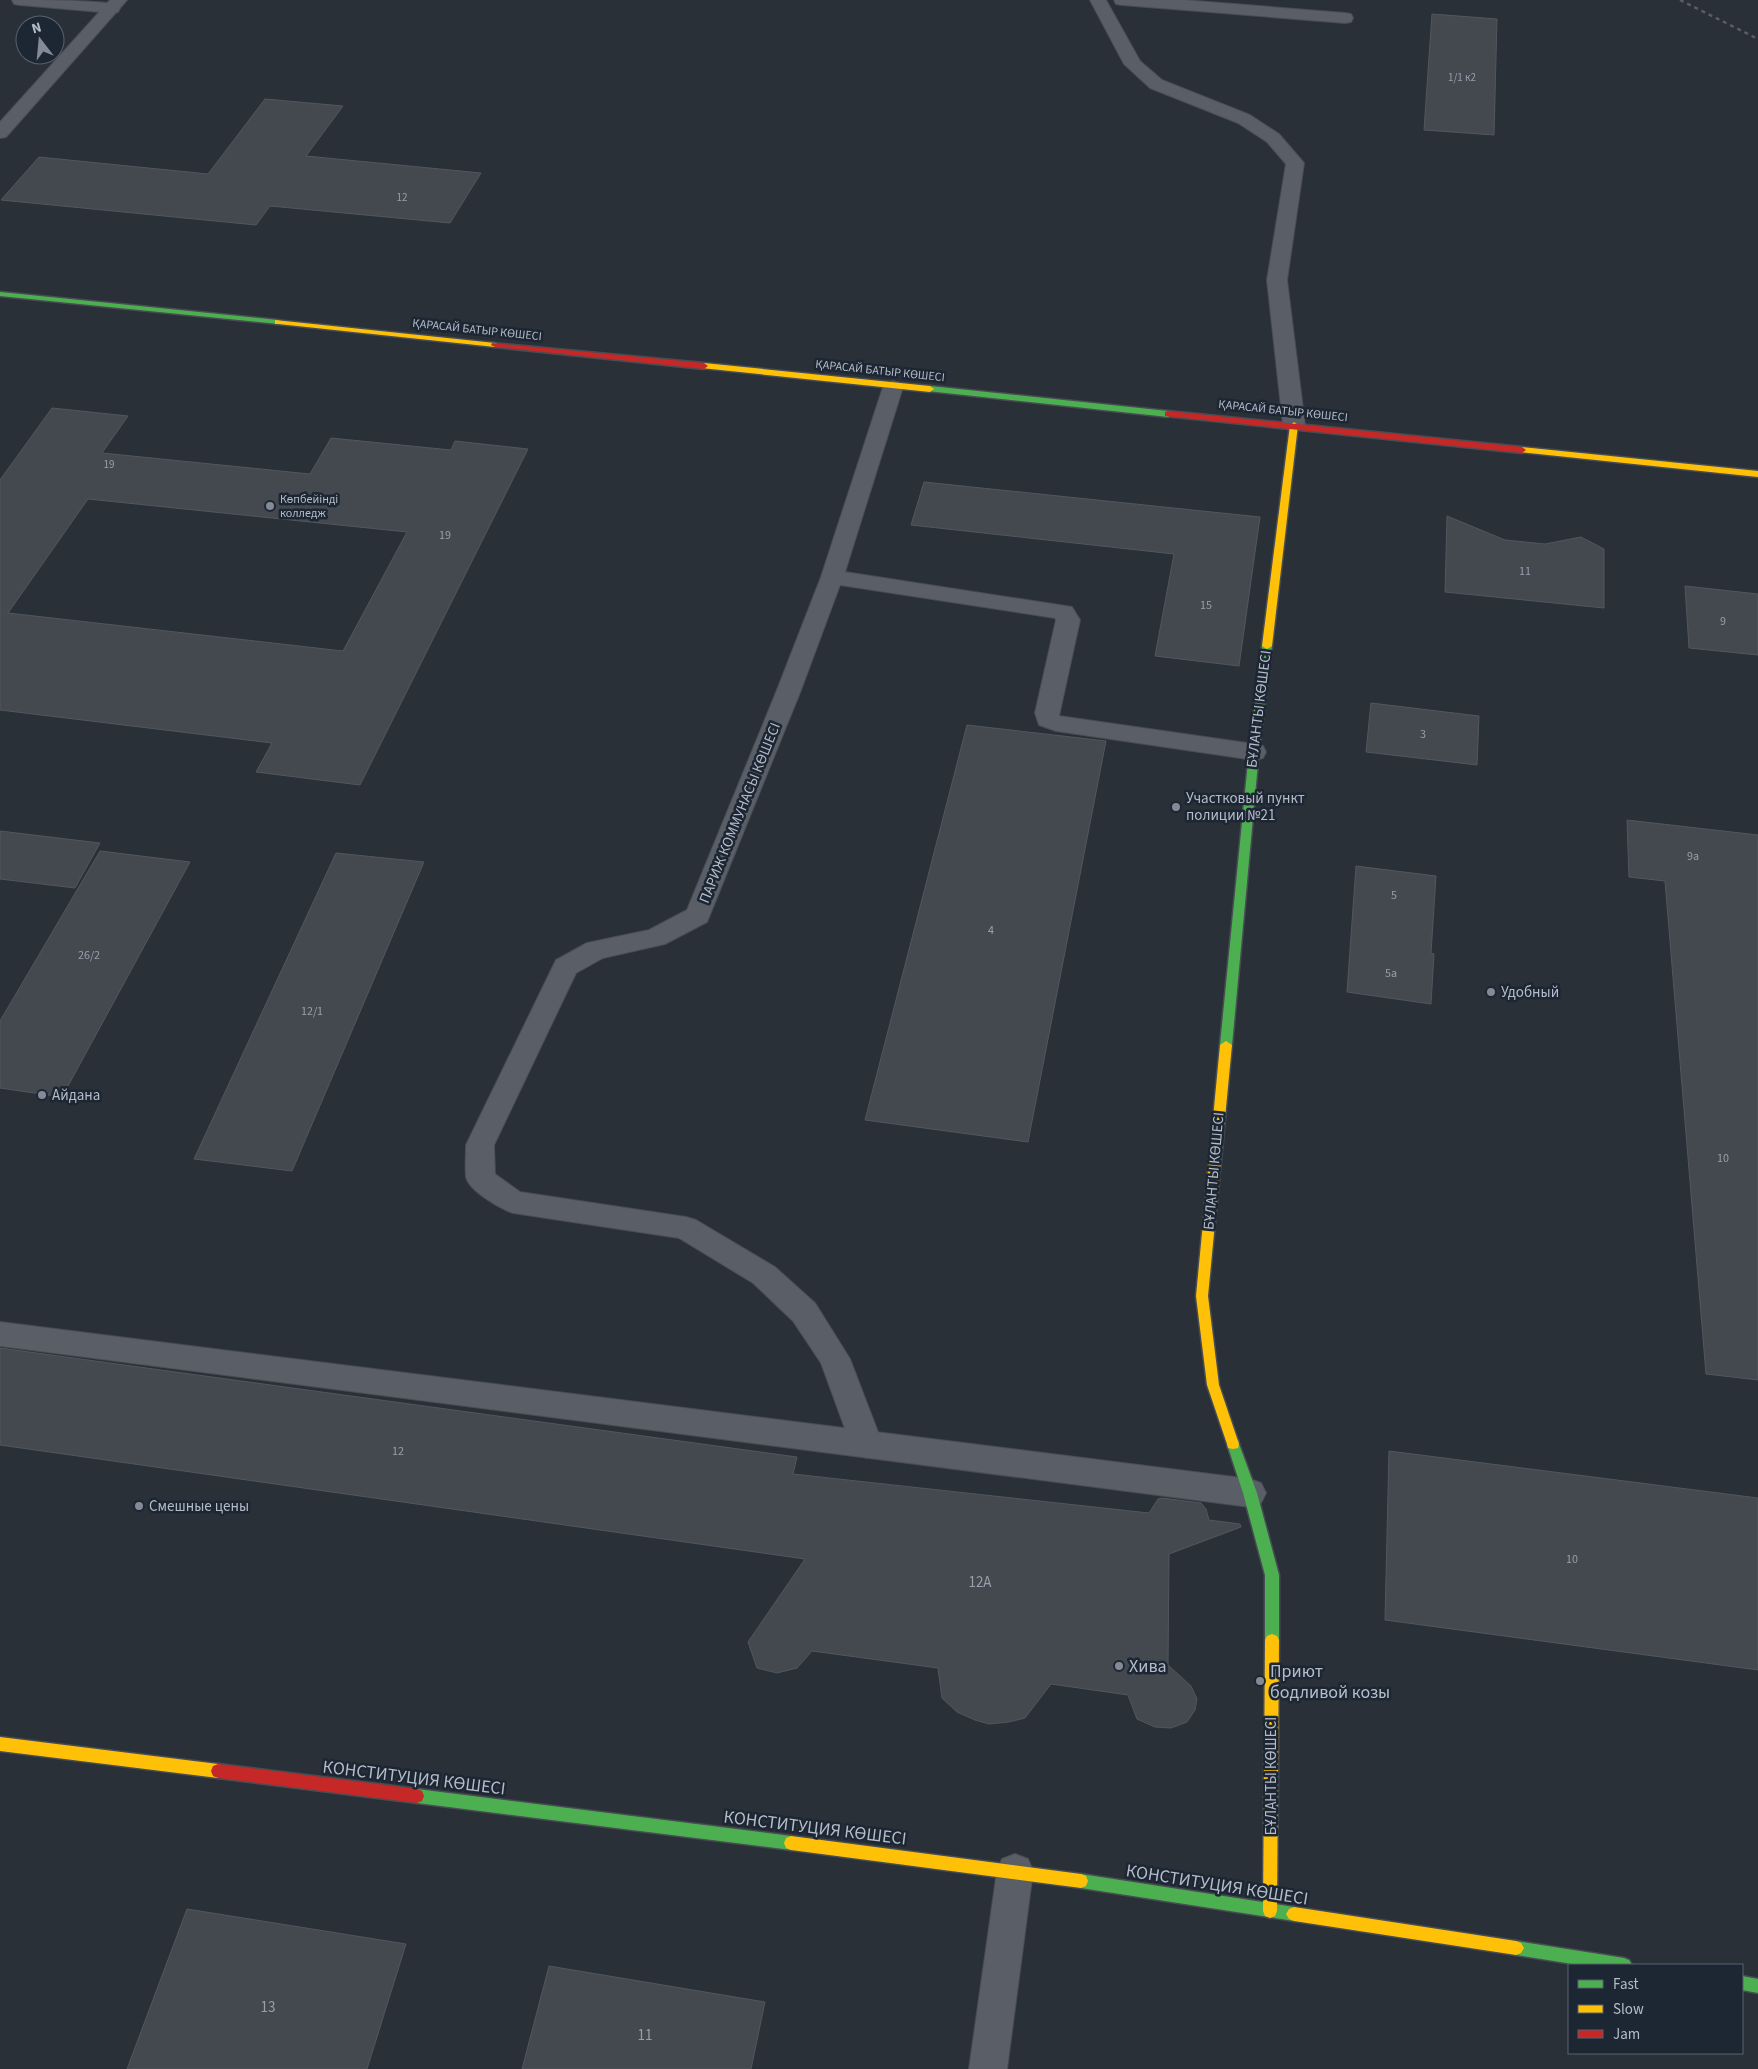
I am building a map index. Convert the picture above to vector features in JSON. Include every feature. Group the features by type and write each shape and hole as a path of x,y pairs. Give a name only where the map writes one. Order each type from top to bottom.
{"street":[{"path":"20,0 115,4"},
{"path":"1098,0 1133,64 1156,84 1244,119 1273,138 1295,163 1277,280 1294,425"},
{"path":"1122,0 1345,18"},
{"path":"0,133 115,4"},
{"name":"ҚАРАСАЙ БАТЫР КӨШЕСІ","path":"0,294 892,387 1294,425 1758,474"},
{"name":"ПАРИЖ КОММУНАСЫ КӨШЕСІ","path":"867,1445 835,1358 804,1312 764,1275 686,1228 513,1202 481,1179 480,1145 566,967 596,950 656,938 698,916 789,690 832,577 892,387"},
{"name":"БҰЛАНТЫ КӨШЕСІ","path":"1270,1911 1272,1575 1250,1493 1213,1385 1202,1296 1254,752 1294,425"},
{"path":"832,577 1064,612 1068,620 1047,714 1048,720 1056,723 1254,752"},
{"path":"0,1334 1250,1493"},
{"name":"КОНСТИТУЦИЯ КӨШЕСІ","path":"0,1744 1015,1871 1617,1964"},
{"path":"988,2069 1015,1871"},
{"path":"1743,1983 1758,1986"}],"building":[{"path":"1432,14 1497,19 1494,135 1424,130"},
{"path":"265,99 343,106 306,156 481,173 450,223 270,206 256,225 1,200 39,157 208,174"},
{"path":"52,408 128,416 102,453 310,474 331,438 451,450 455,441 528,449 360,785 256,772 272,743 0,710 0,480","holes":["88,499 407,532 343,651 8,613"]},
{"path":"924,482 1260,517 1239,666 1155,656 1174,554 911,525"},
{"path":"1447,516 1505,540 1545,544 1581,537 1604,549 1604,608 1445,592"},
{"path":"1685,586 1758,594 1758,655 1689,648"},
{"path":"1371,703 1479,716 1477,765 1366,752"},
{"path":"967,725 1106,741 1028,1142 865,1120"},
{"path":"1627,820 1758,835 1758,1380 1706,1374 1665,881 1629,877"},
{"path":"0,831 100,843 75,888 0,879"},
{"path":"100,851 190,862 62,1097 0,1088 0,1021"},
{"path":"336,853 424,862 292,1171 194,1159"},
{"path":"1356,866 1436,876 1431,953 1434,954 1431,1004 1347,992"},
{"path":"0,1348 797,1457 793,1474 1149,1513 1158,1499 1162,1498 1201,1503 1206,1509 1209,1520 1240,1524 1241,1527 1169,1554 1168,1665 1191,1686 1197,1699 1195,1710 1187,1722 1171,1728 1155,1727 1137,1719 1128,1695 1051,1684 1025,1718 989,1724 957,1712 942,1698 938,1668 812,1651 797,1668 777,1673 757,1668 748,1642 805,1559 0,1445"},
{"path":"1389,1451 1758,1498 1758,1670 1385,1620"},
{"path":"187,1909 406,1944 367,2069 127,2069"},
{"path":"549,1966 765,2002 751,2069 522,2069"}],"railway":[{"path":"1680,0 1758,39"}],"traffic: fast":[{"path":"0,294 278,322"},
{"path":"930,389 1168,414"},
{"path":"1226,1045 1254,752 1267,646"},
{"path":"1233,1444 1250,1493 1272,1575 1272,1640"},
{"path":"417,1796 791,1843"},
{"path":"1081,1881 1294,1914"},
{"path":"1516,1948 1618,1964"},
{"path":"1743,1983 1758,1986"}],"traffic: slow":[{"path":"278,322 495,345"},
{"path":"704,366 930,389"},
{"path":"1267,646 1294,425"},
{"path":"1522,450 1758,474"},
{"path":"1226,1045 1202,1296 1213,1385 1233,1444"},
{"path":"1270,1911 1272,1640"},
{"path":"0,1744 218,1771"},
{"path":"791,1843 1081,1881"},
{"path":"1294,1914 1516,1948"}],"traffic: jam":[{"path":"495,345 704,366"},
{"path":"1168,414 1522,450"},
{"path":"218,1771 417,1796"}],"place":[{"name":"Көпбейінді колледж","path":"270,506"},
{"name":"Участковый пункт полиции №21","path":"1176,807"},
{"name":"Удобный","path":"1491,992"},
{"name":"Айдана","path":"42,1095"},
{"name":"Смешные цены","path":"139,1506"},
{"name":"Хива","path":"1119,1666"},
{"name":"Приют бодливой козы","path":"1260,1681"}]}
